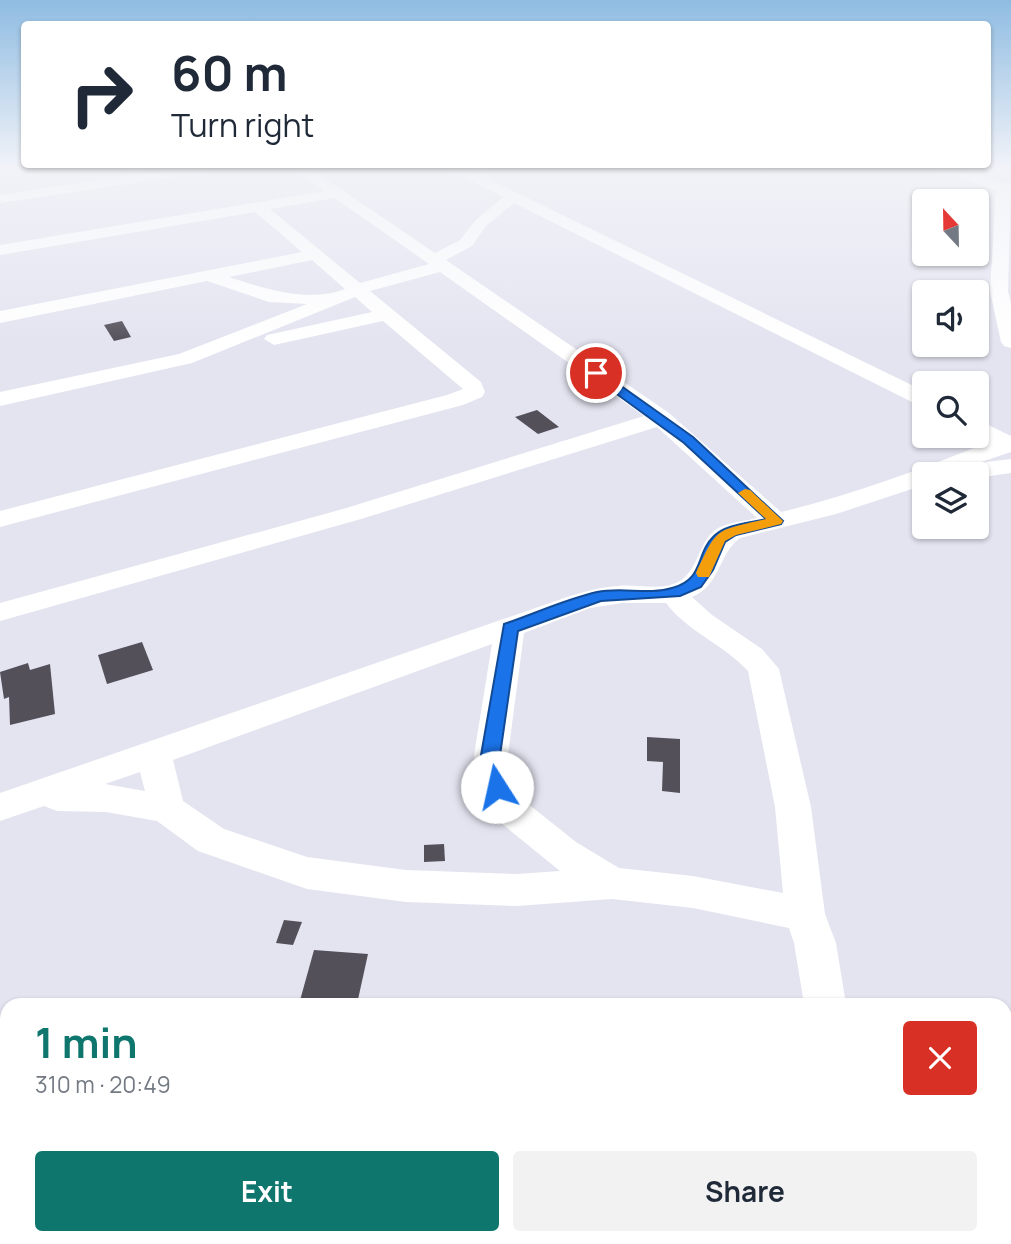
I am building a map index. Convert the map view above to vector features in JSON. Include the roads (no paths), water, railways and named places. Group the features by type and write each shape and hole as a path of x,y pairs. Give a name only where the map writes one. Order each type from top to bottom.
{"street":[{"path":"0,250 134,227"},
{"path":"0,519 441,403 474,391 474,388 281,227"},
{"path":"385,227 660,418 688,440 776,521"},
{"path":"185,359 373,285 438,263 466,243 478,227"},
{"path":"570,227 912,393"},
{"path":"1004,227 999,291 1011,342"},
{"path":"412,245 443,241 471,233"},
{"path":"0,317 314,255"},
{"path":"208,276 269,297 337,299"},
{"path":"0,399 385,315"},
{"path":"0,612 352,514 660,418"},
{"path":"989,436 1010,451"},
{"path":"984,462 1010,451"},
{"path":"974,462 1010,451"},
{"path":"12,803 599,596 674,593 695,584 706,570 710,553 719,539 731,532 827,509 912,481"},
{"path":"674,593 686,609 704,624 754,656 763,670 793,807 805,914 815,943 824,998"},
{"path":"510,628 491,755 497,787 514,813 563,853 612,883"},
{"path":"154,755 167,808"},
{"path":"12,803 72,796 106,797 167,808 211,840 307,873 406,886 517,890 612,883 693,892 805,914"}]}
